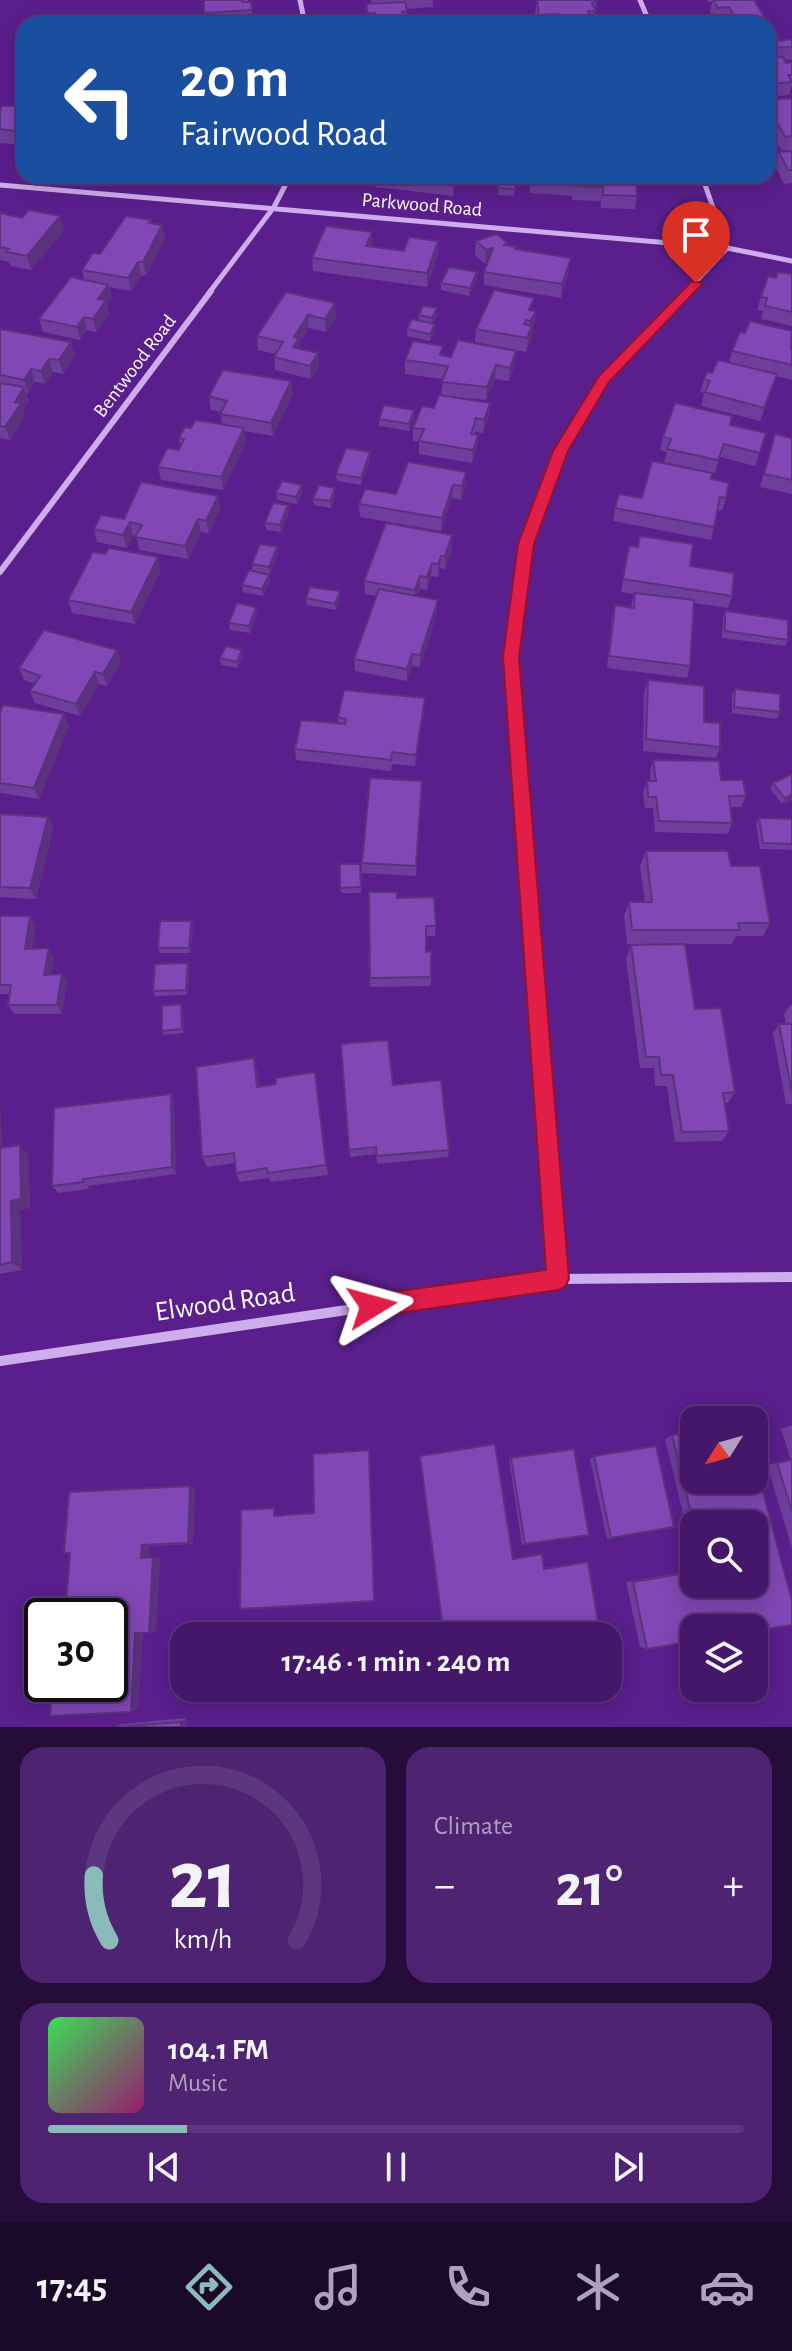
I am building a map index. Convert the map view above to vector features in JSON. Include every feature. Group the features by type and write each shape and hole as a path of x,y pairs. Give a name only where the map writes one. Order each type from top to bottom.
{"street":[{"name":"Bentwood Road","path":"0,572 274,207 286,184"},
{"path":"558,1279 511,657 526,544 561,451 604,380 727,248 705,184"},
{"name":"Parkwood Road","path":"0,185 727,248 792,261"},
{"name":"Elwood Road","path":"0,1361 558,1279 792,1277"}],"building":[{"path":"204,0 242,0 251,2 252,10 204,13"},
{"path":"537,0 597,0 592,3 596,11 588,11 590,16 539,15"},
{"path":"713,0 754,0 764,16 734,16 729,7 718,8"},
{"path":"405,2 407,11 402,12 403,16 376,16 375,13 368,14 366,4"},
{"path":"792,39 792,47 776,48 776,42"},
{"path":"776,57 783,57 786,63 792,62 792,75 788,75 792,82 776,83"},
{"path":"792,98 792,136 785,137 776,120 776,99"},
{"path":"2,106 16,106 16,131 0,129"},
{"path":"792,151 792,170 788,170 779,152"},
{"path":"499,184 515,184 515,189 498,188"},
{"path":"636,184 637,196 603,195 603,187 574,186"},
{"path":"29,210 60,216 27,256 6,252 9,249 0,247 0,213 22,218"},
{"path":"126,216 162,225 143,262 138,262 128,278 82,270 93,253 100,254"},
{"path":"326,226 372,232 366,246 404,251 409,237 438,241 427,273 312,258"},
{"path":"497,234 507,243 504,245 515,249 571,258 562,284 484,272 493,248 486,250 476,241"},
{"path":"449,267 477,272 470,288 441,283"},
{"path":"778,272 792,274 792,312 765,306 767,298 761,297 768,276 776,278"},
{"path":"71,277 108,285 98,299 106,300 93,319 84,317 77,327 39,319"},
{"path":"494,290 534,298 529,310 536,311 531,321 526,320 524,324 532,326 527,338 476,329"},
{"path":"286,292 335,303 325,319 308,315 294,337 299,338 293,347 318,353 310,366 274,357 283,342 257,336"},
{"path":"423,306 437,308 432,318 419,315"},
{"path":"412,319 435,324 430,334 407,329"},
{"path":"750,321 792,331 792,365 732,351 740,332 745,333"},
{"path":"0,329 71,342 59,360 49,359 41,371 31,369 24,380 0,375"},
{"path":"458,340 516,351 510,368 496,365 487,387 442,382 448,366 405,360 413,341 443,346 440,355 451,357"},
{"path":"718,360 777,374 764,408 705,392 710,381 704,379 707,372 712,373"},
{"path":"223,370 291,381 271,423 220,414 227,401 209,396"},
{"path":"0,383 24,387 15,402 21,403 5,427 0,426"},
{"path":"439,395 490,403 484,420 476,418 471,434 478,435 473,450 419,441 424,429 413,428 422,406 434,408"},
{"path":"675,403 732,416 730,425 766,433 760,453 724,444 718,460 667,449 671,439 663,437"},
{"path":"384,405 414,410 409,424 379,419"},
{"path":"195,420 244,428 221,477 158,467 167,448 179,450 184,439 179,438 185,427 191,428"},
{"path":"775,434 792,438 792,480 764,474"},
{"path":"346,448 370,452 361,478 336,474"},
{"path":"652,461 712,473 711,479 729,483 726,498 720,497 714,527 615,508 619,494 642,498"},
{"path":"408,462 466,472 462,486 453,485 442,518 359,504 365,489 396,494"},
{"path":"282,481 302,485 296,497 276,493"},
{"path":"141,482 218,496 206,521 198,519 185,546 135,537 142,525 130,522 123,535 94,529 101,515 124,519"},
{"path":"319,485 335,488 330,501 313,499"},
{"path":"273,503 288,505 280,525 265,523"},
{"path":"386,523 452,535 445,556 441,556 438,564 432,563 427,577 420,576 415,590 364,581"},
{"path":"640,536 693,544 690,566 734,573 732,596 623,579 629,546 638,547"},
{"path":"260,544 277,547 269,567 252,564"},
{"path":"109,548 158,557 131,612 68,600 93,552 105,554"},
{"path":"249,570 269,575 262,589 242,585"},
{"path":"310,587 340,591 335,604 306,598"},
{"path":"379,589 438,600 420,655 412,654 407,669 354,659"},
{"path":"635,593 694,600 690,666 609,656 615,605 634,608"},
{"path":"237,603 256,607 249,626 229,623"},
{"path":"725,611 788,620 788,640 725,631"},
{"path":"44,630 117,650 103,674 95,672 76,704 30,691 40,676 19,668"},
{"path":"226,646 242,650 237,662 220,658"},
{"path":"648,680 704,686 704,722 720,723 720,747 646,739"},
{"path":"735,689 780,694 780,712 734,707"},
{"path":"344,690 425,698 416,755 392,752 391,760 295,749 301,720 345,724 346,719 338,717"},
{"path":"3,705 64,714 34,788 0,783 0,713"},
{"path":"653,760 719,761 721,780 743,780 746,796 729,796 732,823 659,821 656,797 648,797 647,781 656,781"},
{"path":"792,774 792,795 785,798 773,783"},
{"path":"370,778 422,781 416,866 362,863"},
{"path":"0,814 48,817 30,888 0,887"},
{"path":"759,818 792,819 792,844 763,843"},
{"path":"646,851 728,851 731,866 760,866 770,923 738,923 740,930 632,930 629,902 652,902"},
{"path":"340,864 360,864 361,887 340,888"},
{"path":"369,892 397,892 397,898 434,897 436,926 426,926 426,952 431,951 431,977 370,978"},
{"path":"0,916 30,916 25,949 49,948 44,975 62,974 57,1005 8,1005 11,985 0,985"},
{"path":"160,921 191,921 189,948 158,948"},
{"path":"685,944 695,1009 721,1008 735,1092 723,1093 729,1131 682,1132 673,1075 661,1075 659,1057 646,1057 631,945"},
{"path":"188,963 186,990 153,991 155,964"},
{"path":"181,1004 182,1029 162,1031 162,1006"},
{"path":"779,1024 792,1024 792,1093"},
{"path":"388,1040 393,1085 441,1080 449,1150 377,1156 376,1147 349,1150 341,1044"},
{"path":"254,1058 257,1087 276,1084 276,1078 315,1072 326,1165 268,1173 267,1168 236,1173 234,1153 202,1157 196,1067"},
{"path":"171,1094 172,1167 52,1186 54,1108"},
{"path":"20,1145 21,1199 11,1201 12,1262 0,1265 0,1148"},
{"path":"680,1434 680,1468 672,1435"},
{"path":"495,1444 513,1559 542,1554 544,1569 588,1562 598,1622 442,1622 420,1456"},
{"path":"656,1446 674,1527 611,1538 594,1456"},
{"path":"574,1449 589,1535 525,1544 511,1458"},
{"path":"369,1450 374,1601 240,1609 241,1510 274,1508 274,1516 314,1513 313,1454"},
{"path":"792,1460 792,1511 777,1463"},
{"path":"190,1486 188,1543 142,1545 141,1558 153,1557 149,1633 135,1633 131,1712 50,1716 51,1702 128,1702 128,1598 66,1598 70,1553 64,1553 69,1492"},
{"path":"686,1494 764,1494 768,1510 690,1510"},
{"path":"768,1511 792,1601 792,1625 768,1629 768,1614 680,1614 680,1643 647,1649 633,1582 680,1574 680,1598 768,1598"},
{"path":"181,1722 181,1727 116,1727"}],"route":[{"path":"372,1306 558,1279 511,657 526,544 561,451 604,380 696,283"}]}
